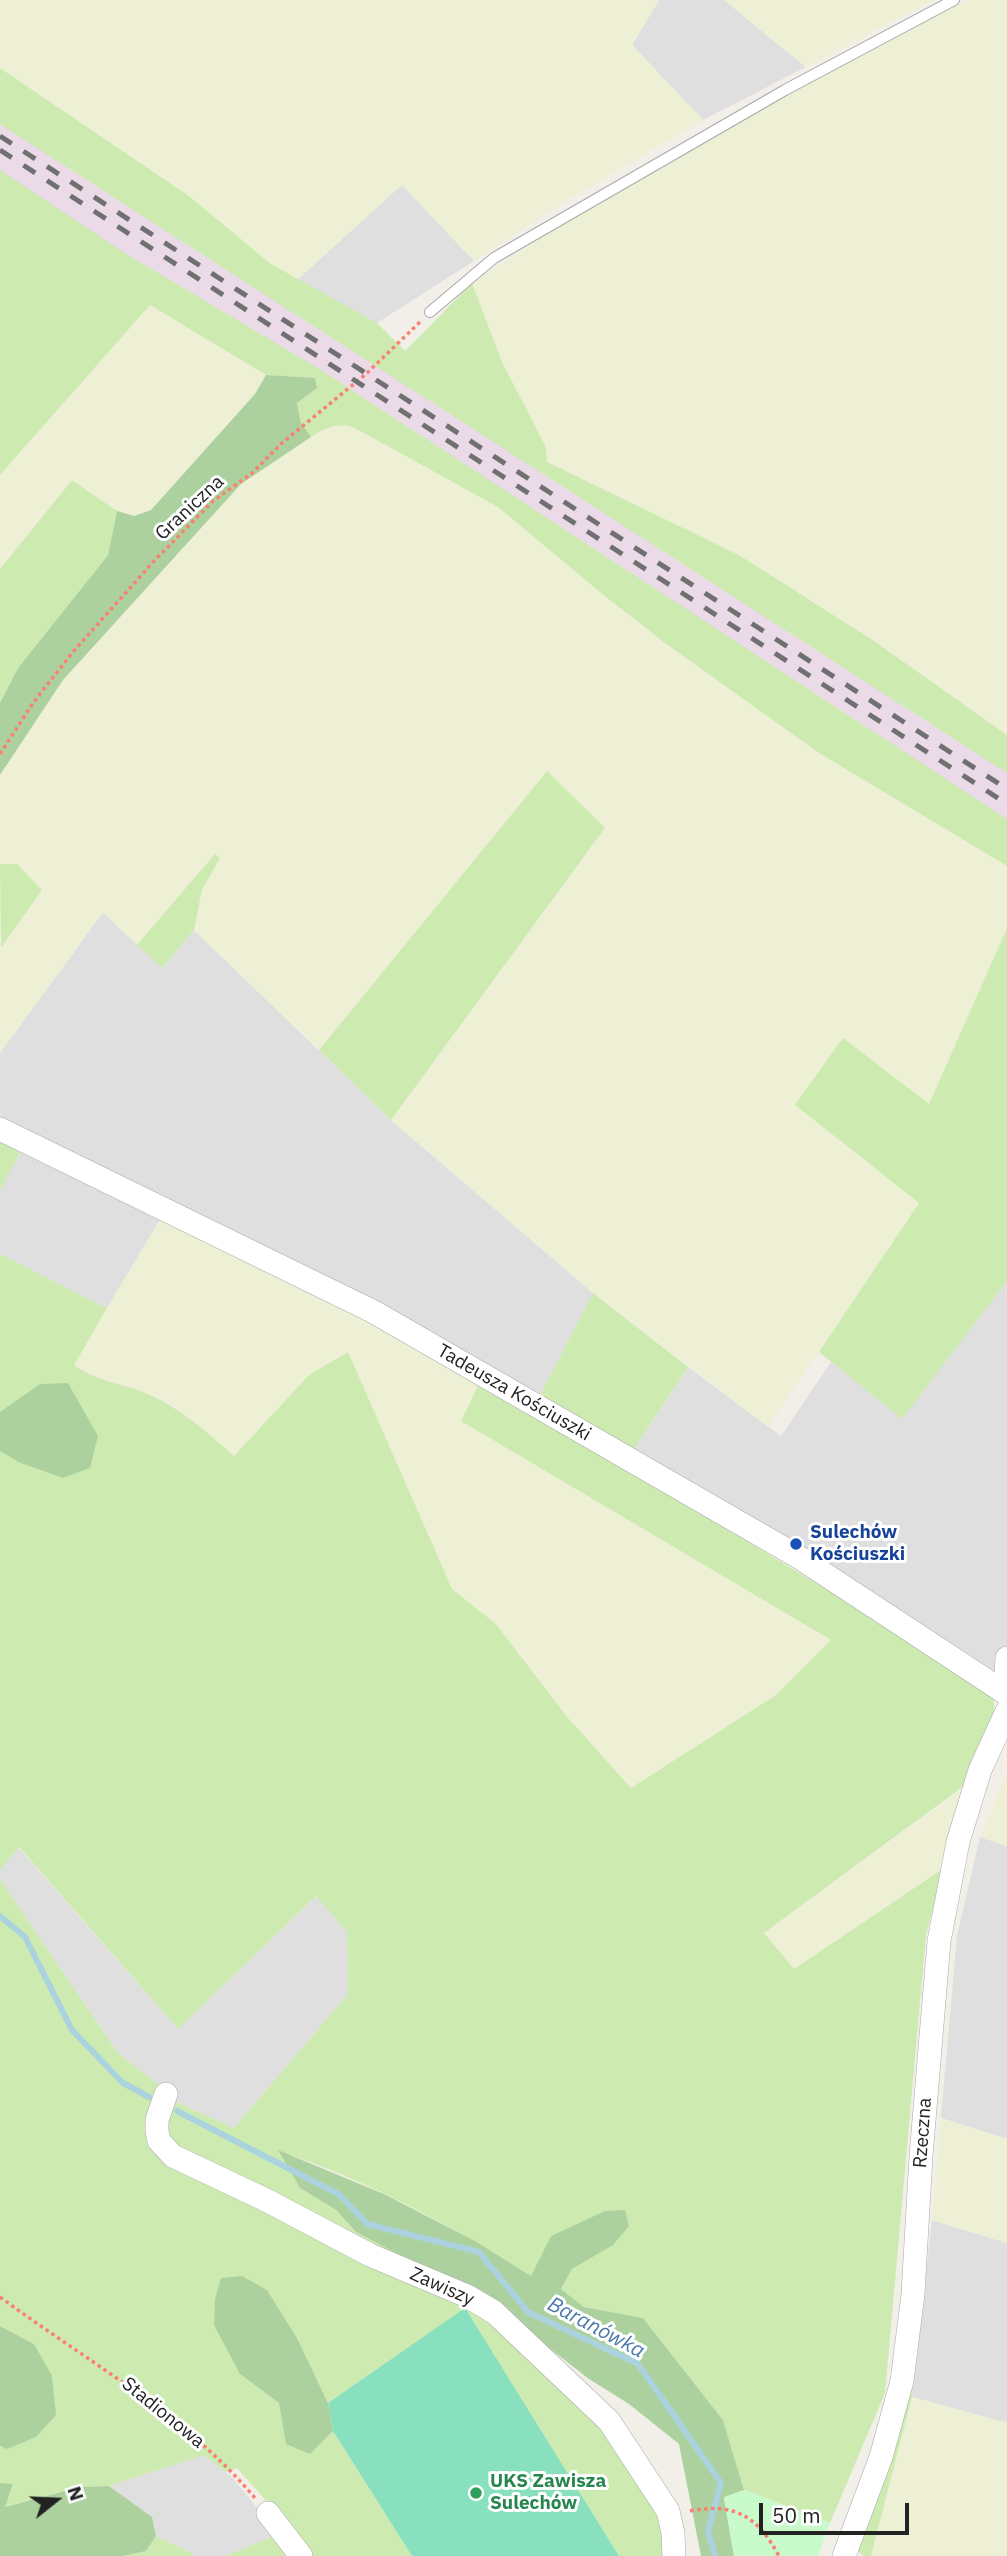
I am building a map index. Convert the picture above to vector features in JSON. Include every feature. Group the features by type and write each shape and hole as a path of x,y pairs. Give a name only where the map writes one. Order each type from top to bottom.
{"street":[{"name":"Tadeusza Kościuszki","path":"0,1129 374,1312 797,1556 1006,1699"},
{"path":"1006,1699 1007,1658"},
{"name":"Rzeczna","path":"844,2556 881,2458 902,2381 913,2294 921,2156 939,1941 958,1842 1006,1699"},
{"name":"Zawiszy","path":"166,2094 157,2120 157,2131 159,2141 173,2156 268,2201 370,2255 467,2296 494,2312 609,2421 668,2511 674,2556"},
{"path":"268,2513 301,2556"}],"lane":[{"path":"430,312 494,258 785,90 954,0"}],"path":[{"name":"Graniczna","path":"0,754 33,703 72,653 154,561 213,501 251,474 282,443 366,374 430,312"},
{"name":"Stadionowa","path":"0,2297 69,2347 115,2375 184,2428 234,2473 268,2513"},
{"path":"704,2509 726,2508 746,2515 764,2533 779,2556"}],"shaded area":[{"path":"659,0 724,0 806,67 703,120 632,45"},
{"path":"0,101 1007,755 1007,846 498,507 0,209"},
{"path":"402,184 474,261 377,323 297,280"},
{"path":"103,912 162,968 194,930 391,1120 593,1293 535,1405 0,1124 0,1053"},
{"path":"23,1147 163,1215 107,1308 0,1254 0,1191"},
{"path":"1007,1281 1007,1694 630,1455 688,1367 781,1436 831,1362 902,1418"},
{"path":"980,1837 1007,1846 1007,2139 941,2118 957,1936"},
{"path":"18,1847 178,2029 316,1896 347,1932 348,1994 234,2128 174,2101 161,2087 118,2053 0,1879 0,1870"},
{"path":"932,2220 1007,2243 1007,2423 912,2397"},
{"path":"204,2454 233,2478 278,2534 226,2556 192,2556 191,2553 156,2536 151,2517 109,2486"}],"green space":[{"path":"0,0 659,0 632,45 703,120 563,203 474,261 402,185 297,280 271,264 189,196 0,68"},
{"path":"724,0 934,0 806,67"},
{"path":"967,0 1007,0 1007,735 874,641 739,555 547,462 545,447 502,362 472,283 549,233 749,115"},
{"path":"0,68 189,196 271,264 377,323 405,351 472,283 502,362 546,447 547,462 739,555 874,641 1007,735 1007,773 0,124"},
{"path":"0,170 123,252 321,370 1007,819 1007,866 819,753 665,643 498,507 353,427 331,427 311,437 301,423 297,403 317,388 315,378 266,375 150,305 0,475"},
{"path":"150,305 266,375 255,394 151,510 134,516 117,511 72,480 0,569 0,475"},
{"path":"266,375 315,378 317,388 297,403 301,423 311,437 241,484 63,680 0,775 0,703 18,668 108,555 117,511 134,516 151,510 255,394"},
{"path":"335,425 353,427 498,507 665,643 819,753 1007,866 1007,928 929,1104 796,1106 919,1203 768,1427 593,1293 391,1120 605,829 547,771 319,1050 194,930 202,890 220,858 216,855 137,945 103,912 0,1053 0,950 42,890 17,865 0,864 0,775 63,680 241,484 311,437"},
{"path":"72,480 117,511 108,555 18,668 0,703 0,569"},
{"path":"547,771 605,828 391,1120 319,1050"},
{"path":"215,854 220,858 202,890 194,930 162,968 137,945"},
{"path":"0,864 17,864 42,890 1,948"},
{"path":"1007,928 1007,1281 902,1419 819,1352 919,1203 795,1105 843,1038 929,1104"},
{"path":"0,1135 23,1147 0,1191"},
{"path":"163,1215 481,1380 462,1421 831,1640 776,1695 631,1788 568,1718 496,1624 452,1589 411,1500 263,1425 234,1456 171,1404 146,1393 86,1375 73,1365"},
{"path":"0,1254 107,1308 74,1365 101,1379 140,1391 173,1407 234,1456 309,1375 348,1352 452,1589 496,1624 568,1718 631,1788 776,1695 831,1640 461,1421 481,1380 979,1682 994,1697 994,1722 968,1783 764,1933 794,1969 944,1868 926,1935 885,2393 830,2523 744,2490 723,2420 643,2318 584,2307 561,2289 572,2269 612,2245 531,2276 471,2239 377,2190 279,2151 300,2188 336,2210 356,2232 470,2291 367,2246 170,2144 162,2126 174,2101 234,2128 348,1994 347,1932 316,1896 178,2029 19,1847 0,1870 0,1451 18,1462 0,1414"},
{"path":"593,1293 688,1367 630,1455 535,1405"},
{"path":"68,1383 98,1436 90,1468 63,1478 18,1462 0,1451 0,1412 40,1384"},
{"path":"1007,1773 1007,1846 980,1837"},
{"path":"968,1784 944,1868 794,1969 764,1933"},
{"path":"0,1879 118,2053 161,2087 153,2140 464,2303 572,2392 605,2423 663,2513 667,2556 619,2556 465,2309 328,2403 297,2338 267,2290 240,2374 279,2403 310,2454 333,2431 412,2556 309,2556 288,2526 237,2468 225,2472 204,2455 109,2486 80,2487 4,2507 13,2485 0,2484 0,2446 7,2449 34,2344 0,2326"},
{"path":"941,2118 1007,2139 1007,2243 932,2220"},
{"path":"278,2150 384,2194 475,2241 531,2276 551,2236 605,2211 625,2210 629,2226 613,2245 572,2269 561,2289 584,2307 643,2318 723,2420 744,2490 724,2498 734,2556 701,2556 679,2444 494,2305 356,2232 336,2210 300,2188"},
{"path":"242,2276 267,2290 297,2338 328,2403 333,2431 310,2454 286,2444 279,2403 240,2374 214,2325 215,2299 221,2278"},
{"name":"UKS Zawisza Sulechów","path":"465,2308 619,2556 412,2556 333,2431 328,2403"},
{"path":"0,2326 34,2344 52,2376 56,2415 36,2437 7,2449 0,2446"},
{"path":"906,2387 913,2388 912,2397 871,2556 864,2556 855,2549"},
{"path":"912,2397 1007,2423 1007,2556 871,2556"},
{"path":"0,2483 13,2484 5,2507 80,2487 109,2486 152,2517 156,2536 146,2551 123,2556 0,2556"},
{"path":"744,2490 830,2523 818,2556 734,2556 724,2497"},
{"path":"278,2534 294,2556 226,2556"},
{"path":"156,2536 191,2553 192,2556 124,2556 145,2551"}],"waterway":[{"name":"Baranówka","path":"0,1916 25,1937 72,2030 123,2083 149,2097"},
{"name":"Baranówka","path":"177,2111 340,2195 367,2224 479,2252 528,2312 638,2364 721,2483 708,2532 715,2556"}],"railway":[{"path":"0,136 1007,789"},
{"path":"0,150 1007,804"}],"place":[{"name":"Sulechów Kościuszki","path":"796,1544"},
{"name":"UKS Zawisza Sulechów","path":"476,2493"}]}
